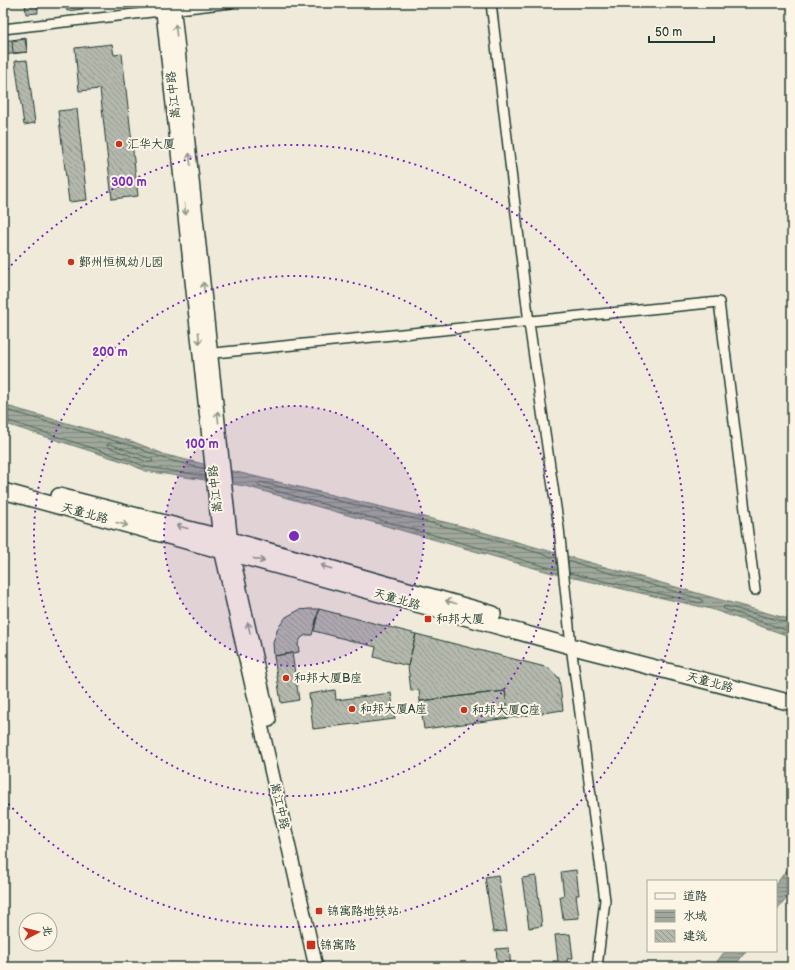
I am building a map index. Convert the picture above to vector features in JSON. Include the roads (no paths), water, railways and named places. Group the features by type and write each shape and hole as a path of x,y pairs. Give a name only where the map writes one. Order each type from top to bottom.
{"main road":[{"name":"嵩江中路","path":"168,7 226,545 324,967"},
{"name":"嵩江中路","path":"206,354 209,435 216,496 316,967"},
{"path":"3,481 226,545"},
{"name":"天童北路","path":"3,491 226,545 687,671 792,703"},
{"name":"天童北路","path":"687,671 792,693"}],"street":[{"path":"3,29 168,7 231,3"},
{"path":"491,3 529,323 575,641 605,900 597,967"},
{"path":"206,354 529,323 719,302 755,590"}],"water":[{"path":"3,405 134,442 166,455 461,526 792,620 792,637 711,609 552,573 245,486 145,471 128,463 3,423"},
{"path":"792,863 792,891 777,911 777,883"},
{"path":"724,952 745,952 734,967 713,967"}],"place":[{"name":"汇华大厦","path":"119,144"},
{"name":"鄞州恒枫幼儿园","path":"71,262"},
{"name":"和邦大厦","path":"428,619"},
{"name":"和邦大厦B座","path":"286,678"},
{"name":"和邦大厦A座","path":"352,709"},
{"name":"和邦大厦C座","path":"464,710"},
{"name":"锦寓路地铁站","path":"319,911"},
{"name":"锦寓路","path":"311,945"}]}
